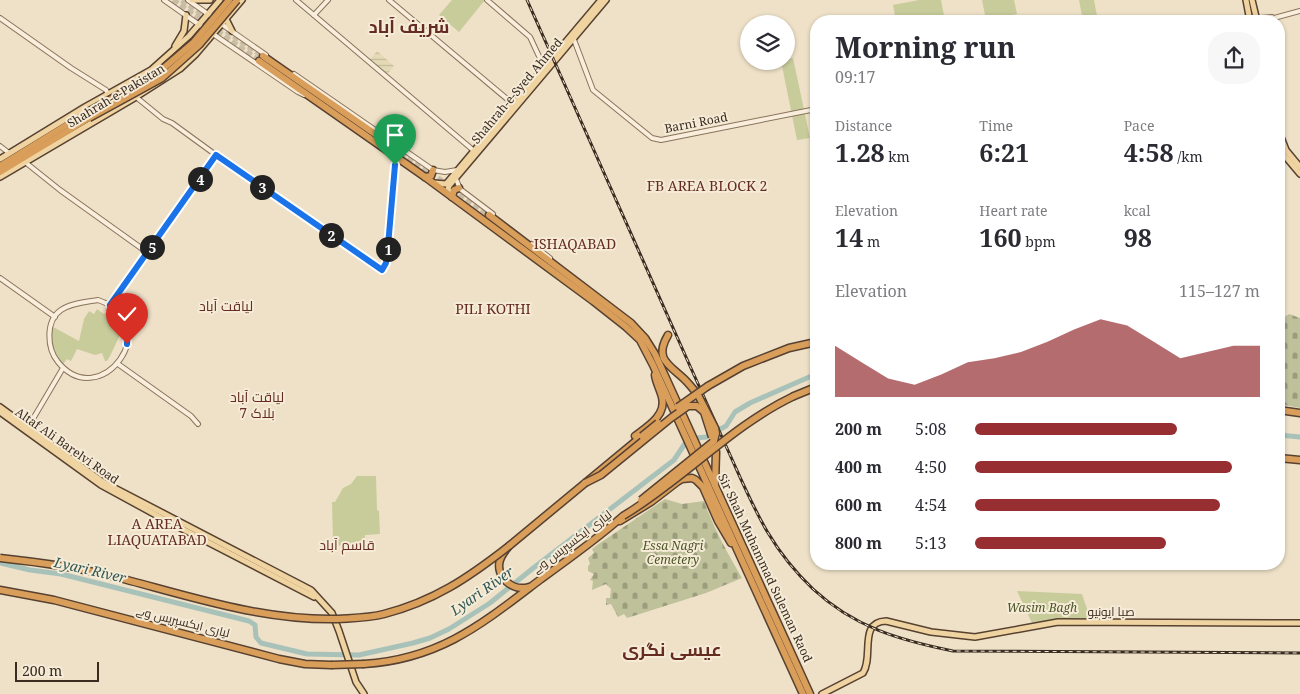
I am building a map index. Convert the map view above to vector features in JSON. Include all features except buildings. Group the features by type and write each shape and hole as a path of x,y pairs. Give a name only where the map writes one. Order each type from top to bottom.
{"highway":[{"path":"0,172 159,72 194,42 229,0"},
{"path":"0,166 162,78 199,45 237,0"},
{"path":"401,152 327,101 261,59 313,99 452,196 626,326 684,378 698,395 716,431 713,443 666,479 623,516"},
{"path":"297,76 327,101"},
{"path":"337,108 370,126"},
{"path":"425,177 431,176 433,170"},
{"path":"452,196 454,190 459,188"},
{"path":"489,215 564,270 631,323 645,343 653,365 680,417"},
{"path":"665,362 662,350 668,335"},
{"name":"لیاری ایکسپریس وے","path":"0,558 40,562 110,576 208,602 272,615 326,619 381,615 430,599 463,581 509,546 642,436 708,386 743,366 789,348 810,343"},
{"path":"655,354 738,552 803,694"},
{"path":"585,483 660,414 663,408 662,396 656,382 653,365"},
{"name":"لیاری ایکسپریس وے","path":"0,590 44,598 279,659 305,664 339,665 391,660 415,655 461,636 484,622 757,417 784,400 810,389"},
{"path":"585,483 601,475 688,406 697,406 704,412 716,452 715,488"},
{"path":"1285,411 1300,414"},
{"name":"Sir Shah Muhammad Suleman Raod","path":"696,454 715,488 810,694"},
{"path":"1285,459 1300,460"},
{"path":"616,523 631,516 682,479 692,478 700,483 725,535 738,552"},
{"path":"509,546 503,553 500,563 501,574 505,580 510,585 522,589 535,584"}],"main road":[{"path":"192,0 210,0"},
{"path":"0,159 151,70 198,26 220,0"},
{"name":"Shahrah-e-Pakistan","path":"0,177 59,141 89,117 136,97 180,69 209,40 242,0"},
{"name":"Shahrah-e-Syed Ahmed","path":"452,196 448,190 449,186 473,150 544,67 573,37 601,0"},
{"name":"Shahrah-e-Syed Ahmed","path":"433,183 446,184 606,0"},
{"path":"1246,0 1250,15"},
{"path":"1252,0 1252,15"},
{"path":"215,6 217,16 227,18 232,31"},
{"path":"174,48 184,31 186,15"},
{"path":"198,26 206,31 209,40"},
{"path":"1285,147 1300,167"},
{"path":"1285,156 1300,174"},
{"name":"Altaf Ali Barelvi Road","path":"0,407 101,485 321,601 332,613 356,682"},
{"name":"Altaf Ali Barelvi Road","path":"0,412 27,429"},
{"name":"صبا ایونیو","path":"822,694 863,673 868,660 869,630 874,623 879,621 931,632 975,637 1058,622 1300,622"},
{"path":"356,682 358,694"},
{"path":"356,682 364,694"}],"street":[{"path":"164,0 198,26 298,92 313,99"},
{"path":"188,0 433,170 457,172 456,181 459,188 564,270"},
{"path":"296,0 473,150"},
{"path":"314,15 328,0"},
{"path":"389,0 513,104"},
{"path":"487,0 530,38 544,67"},
{"path":"1285,15 1300,11"},
{"path":"0,18 106,90 108,94"},
{"path":"223,42 218,35 220,29 224,27 232,31"},
{"name":"Barni Road","path":"573,37 594,90 652,138 661,140 810,110"},
{"path":"136,97 163,119 172,123 382,270 386,263 395,165"},
{"path":"0,146 9,153"},
{"path":"110,305 216,155"},
{"path":"25,162 60,190 148,253"},
{"path":"0,278 55,317"},
{"path":"98,300 110,305 121,316 126,326 128,336 124,355 118,364 103,375 82,377 70,373 56,360 49,344 49,332 55,317 60,311 81,303 98,300"},
{"path":"118,364 191,416 198,424"},
{"path":"27,429 63,368"}],"shaded area":[{"path":"377,51 394,66 385,77 368,62"}],"green space":[{"path":"452,0 485,0 459,32 439,15"},
{"path":"919,0 941,0 944,15 895,15 893,5"},
{"path":"982,0 1014,0 1017,14 985,15"},
{"path":"1079,0 1094,0 1097,15 1082,15"},
{"path":"795,67 810,138 797,140 783,70 795,70"},
{"path":"97,309 104,314 113,310 121,322 124,333 121,333 109,358 105,361 102,353 95,355 77,349 71,361 67,359 63,364 52,347 53,327 79,341 84,319 89,311 94,314"},
{"path":"1289,314 1300,318 1300,408 1285,405 1285,317"},
{"path":"357,476 376,476 380,534 365,535 364,548 335,545 333,541 332,502 335,502 343,488 351,484"},
{"name":"Essa Nagri Cemetery","path":"665,499 682,504 704,501 726,550 742,578 706,593 627,618 624,614 618,617 611,604 606,605 606,598 610,598 611,589 606,584 592,590 593,581 590,580 594,574 588,571 590,564 588,558 594,553 592,549"},
{"name":"Wasim Bagh","path":"1017,591 1082,594 1091,621 1033,625"}],"waterway":[{"name":"Lyari River","path":"0,563 30,570 61,574 249,621 255,625 256,637 261,643 307,654 359,655 413,643 430,638 449,629 490,603 674,460 688,439 706,437 726,426 735,412 750,403 810,377"},
{"name":"Lyari River","path":"1285,436 1300,437"}],"tunnel":[{"path":"173,0 259,61"},
{"path":"182,0 263,56"},
{"path":"401,152 489,215"}],"railway":[{"path":"527,0 751,501 767,532 787,561 813,589 845,613 878,630 896,637 953,651 1300,653"}],"district":[{"name":"شريف آباد","path":"409,27"},
{"name":"FB AREA BLOCK 2","path":"707,186"},
{"name":"ISHAQABAD","path":"575,244"},
{"name":"لیاقت آباد","path":"226,306"},
{"name":"PILI KOTHI","path":"493,309"},
{"name":"لیاقت آباد بلاک 7","path":"257,406"},
{"name":"A AREA LIAQUATABAD","path":"157,532"},
{"name":"قاسم آباد","path":"347,545"},
{"name":"عیسی نگری","path":"672,650"}],"route":[{"path":"127,344 126,326 121,316 110,305 216,155 382,270 386,263 395,165"}]}
